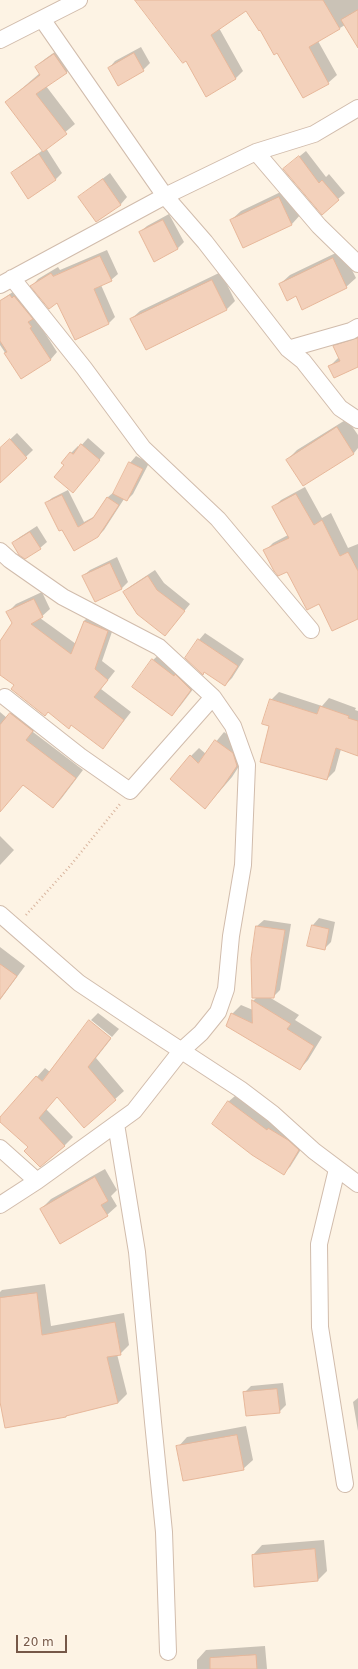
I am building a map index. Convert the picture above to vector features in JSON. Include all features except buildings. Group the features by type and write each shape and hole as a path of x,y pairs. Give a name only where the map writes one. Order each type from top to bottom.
{"street":[{"path":"0,40 79,0"},
{"path":"42,19 165,196 205,242 288,349 303,361 340,408 358,420"},
{"path":"311,630 218,519 143,448 84,368 6,281 165,196 256,152 314,134 358,108"},
{"path":"256,152 319,226 358,264"},
{"path":"288,349 358,327"},
{"path":"0,551 10,560 63,597 159,647 213,697 234,726 247,765 243,865 231,936 226,989 218,1012 201,1033 181,1051 134,1111 38,1181 0,1205"},
{"path":"5,697 80,756 130,791 213,697"},
{"path":"0,914 80,983 181,1051 240,1088 273,1114 314,1152 358,1184"},
{"path":"116,1124 137,1252 164,1532 168,1652"},
{"path":"0,1148 38,1181"},
{"path":"337,1169 319,1244 320,1328 345,1484"}],"path":[{"path":"15,927 88,844 130,791"}]}
